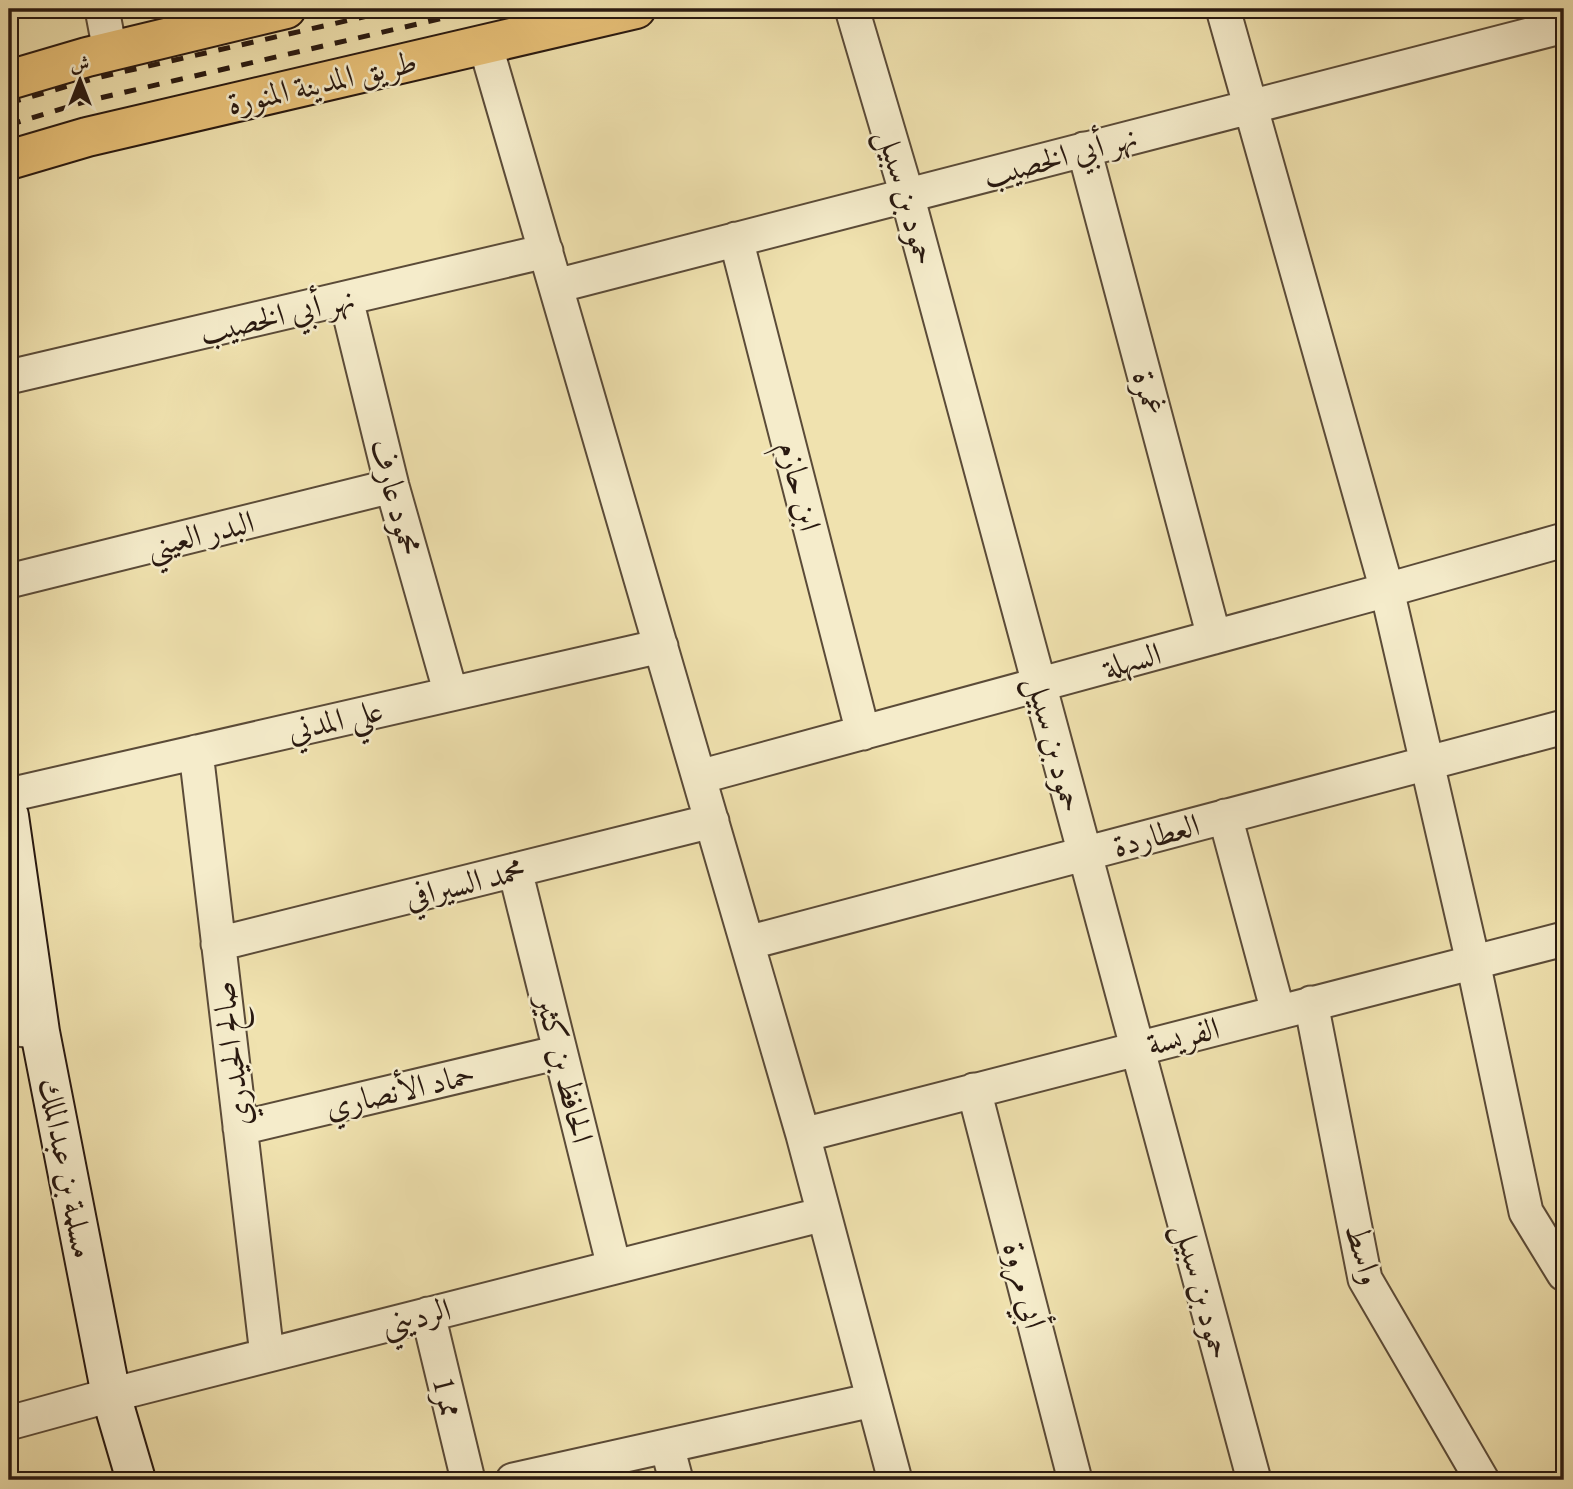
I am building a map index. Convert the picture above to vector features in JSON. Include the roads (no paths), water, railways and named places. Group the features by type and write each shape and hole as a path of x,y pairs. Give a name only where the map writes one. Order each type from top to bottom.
{"main road":[{"path":"9,80 110,51 286,9"},
{"name":"طريق المدينة المنورة","path":"9,160 87,137 636,9"},
{"name":"مسلمة بن عبدالملك","path":"9,816 24,1030 111,1395 136,1480"},
{"name":"مسلمة بن عبدالملك","path":"111,1395 122,1480"}],"street":[{"path":"102,9 110,51"},
{"name":"حمود بن سبيل","path":"852,9 907,195 1254,1480"},
{"path":"1223,9 1387,590 1473,962 1526,1212 1564,1273"},
{"name":"نهر أبي الخصيب","path":"555,286 1564,26"},
{"path":"485,44 803,1135 895,1480"},
{"name":"غمرة","path":"1084,149 1214,637"},
{"name":"ابن حازم","path":"736,239 863,733"},
{"name":"نهر أبي الخصيب","path":"9,377 546,251"},
{"name":"محمود عارف","path":"346,299 392,486 451,694"},
{"name":"البدر العيني","path":"9,581 392,486"},
{"name":"السهلة","path":"699,777 1564,540"},
{"name":"علي المدني","path":"9,795 661,646"},
{"name":"العطاردة","path":"747,943 1564,727"},
{"name":"صالح الحيدري","path":"196,752 267,1355"},
{"path":"1225,816 1278,1012"},
{"name":"محمد السيرافي","path":"218,944 712,821"},
{"name":"الحافظ بن كثير","path":"515,870 614,1267"},
{"name":"الفريسة","path":"803,1135 1564,939"},
{"name":"واسط","path":"1311,1003 1365,1279 1482,1480"},
{"name":"حماد الأنصاري","path":"240,1128 560,1052"},
{"name":"أبي مروة","path":"974,1090 1075,1480"},
{"name":"الرديني","path":"9,1423 824,1214"},
{"name":"ممر1","path":"428,1314 468,1480"},
{"path":"513,1480 873,1400"},
{"path":"667,1446 676,1480"}],"railway":[{"path":"9,103 96,78 398,9"},
{"path":"9,125 87,101 482,9"}]}
